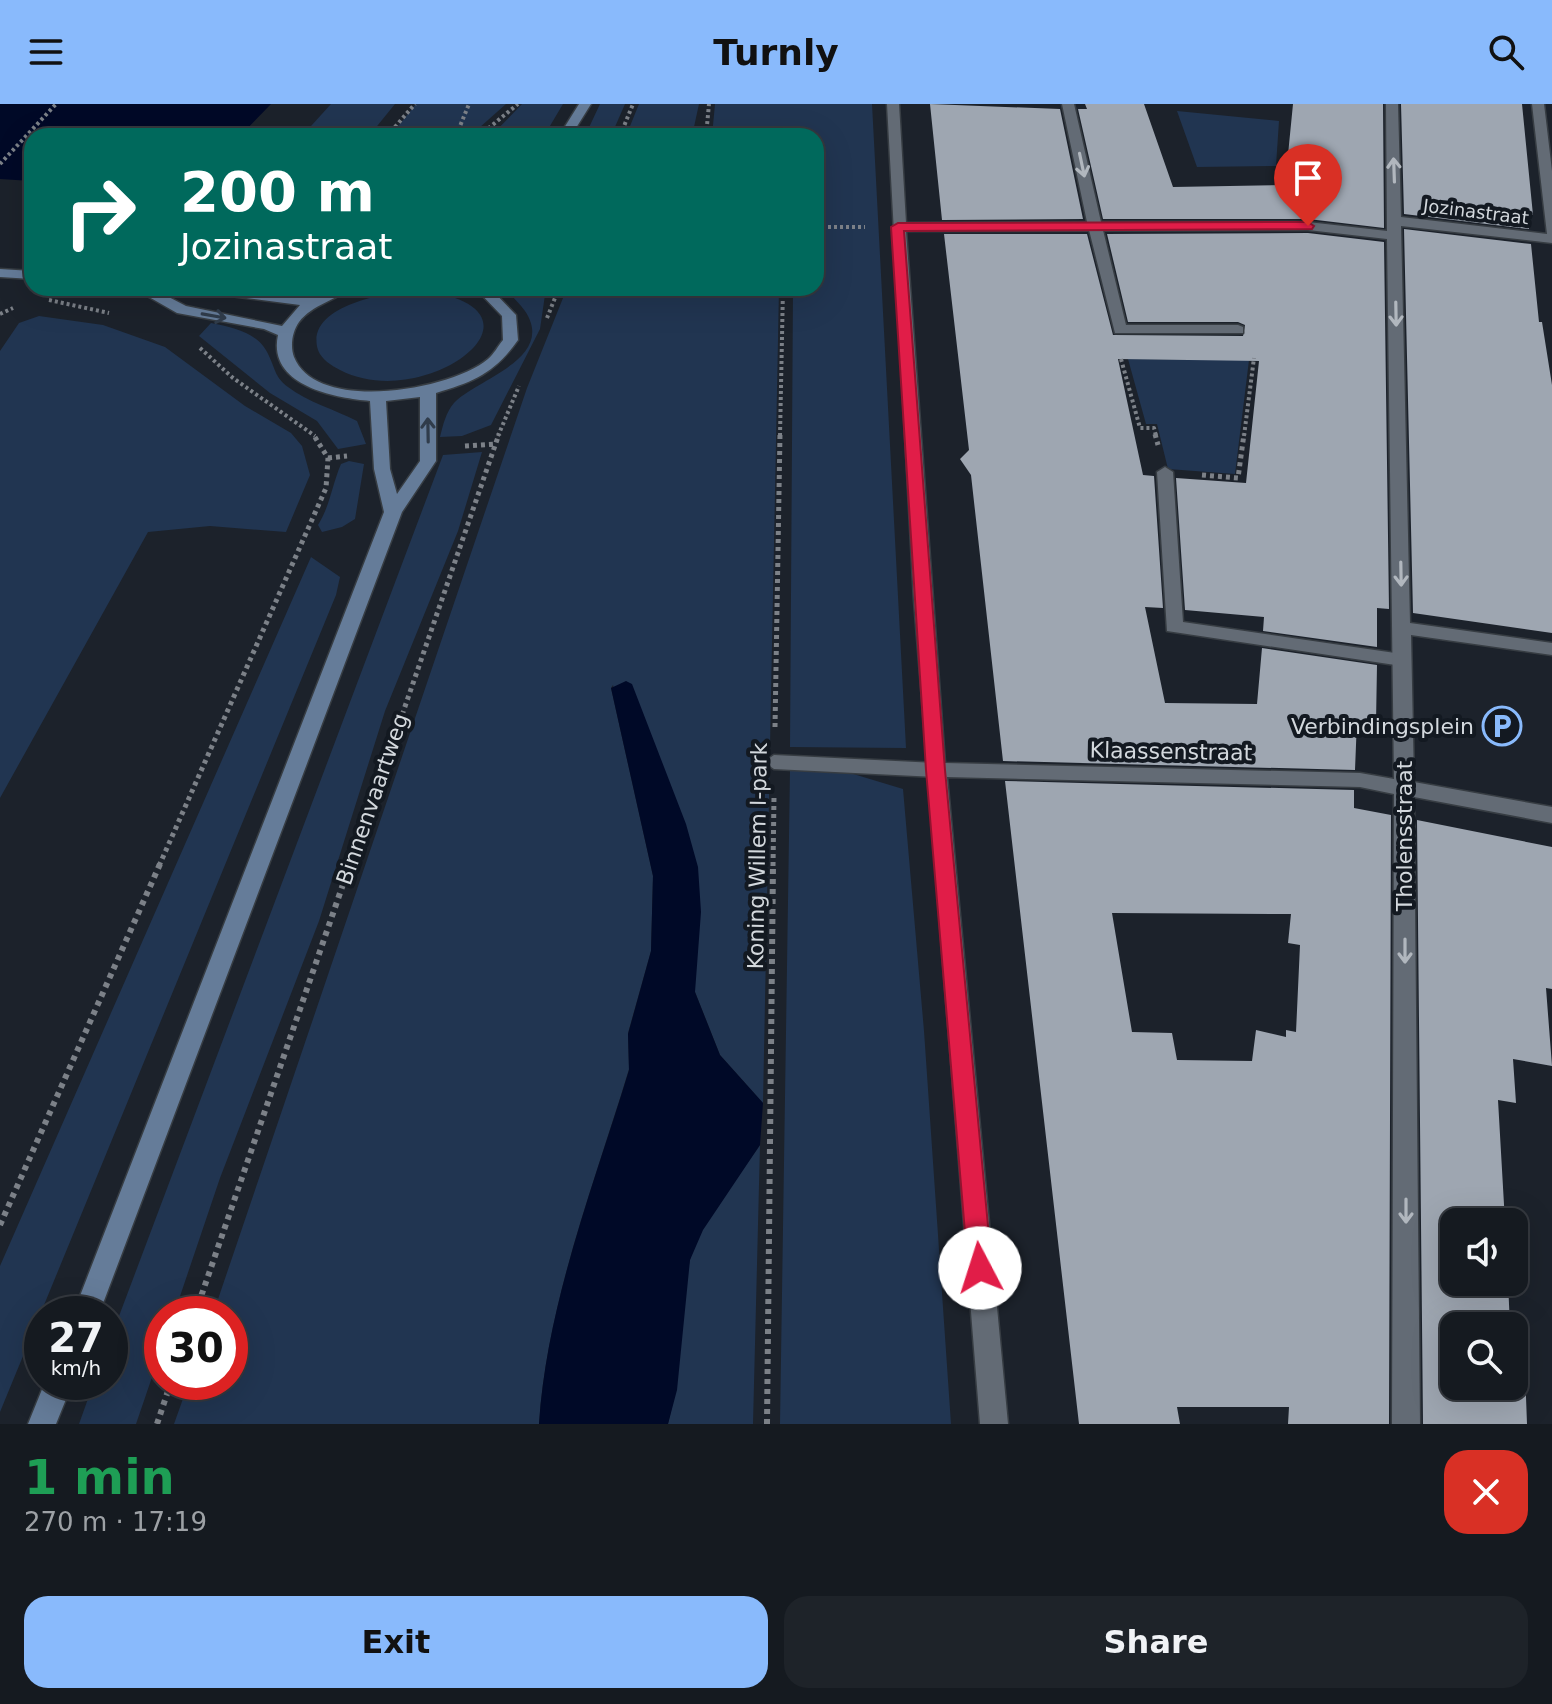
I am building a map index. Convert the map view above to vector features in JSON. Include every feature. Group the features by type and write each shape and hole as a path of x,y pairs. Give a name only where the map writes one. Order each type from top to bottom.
{"main road":[{"path":"570,128 585,104"},
{"path":"0,273 24,274"},
{"path":"155,296 182,310 268,325 286,333"},
{"path":"264,296 313,302"},
{"path":"326,296 313,302 296,317 286,333 283,347 287,360 310,383 329,391 378,398 428,393 480,373 509,343 513,327 509,312 494,296"},
{"path":"93,1296 393,512 428,461 428,393"},
{"path":"378,398 382,469 393,512"},
{"path":"42,1424 52,1400"}],"street":[{"path":"893,104 898,227 936,770 994,1424"},
{"path":"1068,104 1120,330 1238,330"},
{"name":"Tholensstraat","path":"1392,104 1404,789 1406,1424"},
{"path":"1538,104 1552,230"},
{"name":"Jozinastraat","path":"898,227 1308,226 1395,228 1552,239"},
{"path":"1165,472 1174,627 1402,660"},
{"path":"1402,628 1552,649"},
{"name":"Klaassenstraat","path":"774,762 936,770 1360,780 1404,789"},
{"path":"1404,789 1552,815"}],"path":[{"path":"34,128 56,104"},
{"path":"394,128 415,104"},
{"path":"459,128 469,104"},
{"path":"489,128 518,104"},
{"path":"623,128 633,104"},
{"path":"707,128 709,104"},
{"path":"0,164 24,138"},
{"path":"824,227 856,228"},
{"path":"542,330 556,296"},
{"name":"Koning Willem I-park","path":"767,1424 783,296"},
{"path":"43,299 112,313"},
{"path":"1120,330 1116,339 1140,428 1154,428 1165,472 1238,478 1255,360 1248,339 1238,330"},
{"path":"0,1225 326,488 328,458 313,433 233,378 199,348"},
{"name":"Binnenvaartweg","path":"201,1296 490,458 524,373"},
{"path":"157,1424 165,1400"}],"shaded area":[{"path":"0,104 271,104 248,128 24,128 24,180 0,179"},
{"path":"331,104 395,104 376,128 309,128"},
{"path":"416,104 506,104 479,128 396,128"},
{"path":"522,104 563,104 549,128 499,128"},
{"path":"600,104 625,104 614,128 589,128"},
{"path":"639,104 699,104 694,128 629,128"},
{"path":"715,104 872,104 906,748 790,747 793,296 824,296 824,128 713,128"},
{"path":"1177,111 1279,121 1276,166 1197,167"},
{"path":"443,296 461,300 481,316 482,335 468,353 442,369 410,379 374,380 340,370 319,353 317,335 324,322 336,312 370,298"},
{"path":"512,296 545,296 540,329 491,425 462,436 440,437 454,403 522,355 530,342 532,328 525,311"},
{"path":"564,296 779,296 763,1103 720,1055 695,992 613,685 611,688 653,876 651,951 628,1033 629,1069 562,1289 544,1379 539,1424 174,1424 183,1400 248,1400 248,1296 219,1296 527,388"},
{"path":"39,316 103,325 165,347 245,406 291,433 302,446 310,475 286,532 210,526 148,532 0,798 0,351 19,323"},
{"path":"211,323 245,332 259,341 284,383 304,397 357,421 366,444 338,449 317,421 270,393 199,336"},
{"path":"1128,359 1249,360 1235,474 1168,469 1157,424 1146,424"},
{"path":"482,452 458,531 385,711 319,921 220,1178 180,1296 144,1296 144,1400 136,1424 79,1424 88,1400 128,1400 127,1296 443,455"},
{"path":"349,461 364,464 355,519 342,527 322,532 318,525 341,464"},
{"path":"311,557 340,577 336,595 48,1296 24,1296 24,1354 0,1412 0,1266"},
{"path":"626,681 632,684 686,824 698,867 701,912 695,992 720,1055 763,1103 760,1145 703,1230 690,1260 677,1390 668,1424 539,1424 544,1379 562,1289 629,1070 628,1034 651,951 653,876 611,688"},
{"path":"790,770 840,770 903,789 924,1031 951,1424 780,1424"},
{"path":"760,1145 753,1424 668,1424 676,1383 690,1260 710,1215"}],"building":[{"path":"930,104 1060,109 1083,219 942,220"},
{"path":"1085,104 1144,104 1173,187 1285,185 1293,104 1383,104 1384,228 1308,219 1103,219 1078,109 1087,109"},
{"path":"1401,104 1522,104 1533,215 1528,215 1529,229 1404,214"},
{"path":"1404,229 1531,244 1539,322 1542,322 1552,385 1552,633 1413,613"},
{"path":"1308,233 1384,242 1389,609 1377,608 1377,647 1263,631 1264,617 1185,610 1176,478 1246,483 1259,361 1118,359 1143,475 1154,476 1163,608 1145,607 1165,703 1257,704 1262,648 1377,665 1376,723 1357,720 1355,770 1003,761 971,475 960,459 969,450 944,234 1087,234 1113,335 1243,336 1245,325 1238,322 1128,322 1107,234"},
{"path":"1005,781 1354,790 1354,808 1391,815 1389,1424 1288,1424 1289,1407 1177,1407 1180,1424 1079,1424","holes":["1112,913 1291,914 1288,943 1300,945 1296,1032 1286,1030 1286,1037 1256,1030 1252,1061 1177,1060 1172,1033 1132,1032"]},
{"path":"1417,820 1552,847 1552,989 1546,988 1552,1066 1513,1059 1516,1103 1498,1100 1504,1208 1440,1208 1440,1296 1509,1296 1509,1312 1440,1312 1440,1400 1526,1400 1527,1424 1423,1424"}],"place":[{"name":"Verbindingsplein","path":"1502,726"}],"route":[{"path":"980,1268 936,770 898,227 1308,226"}]}
